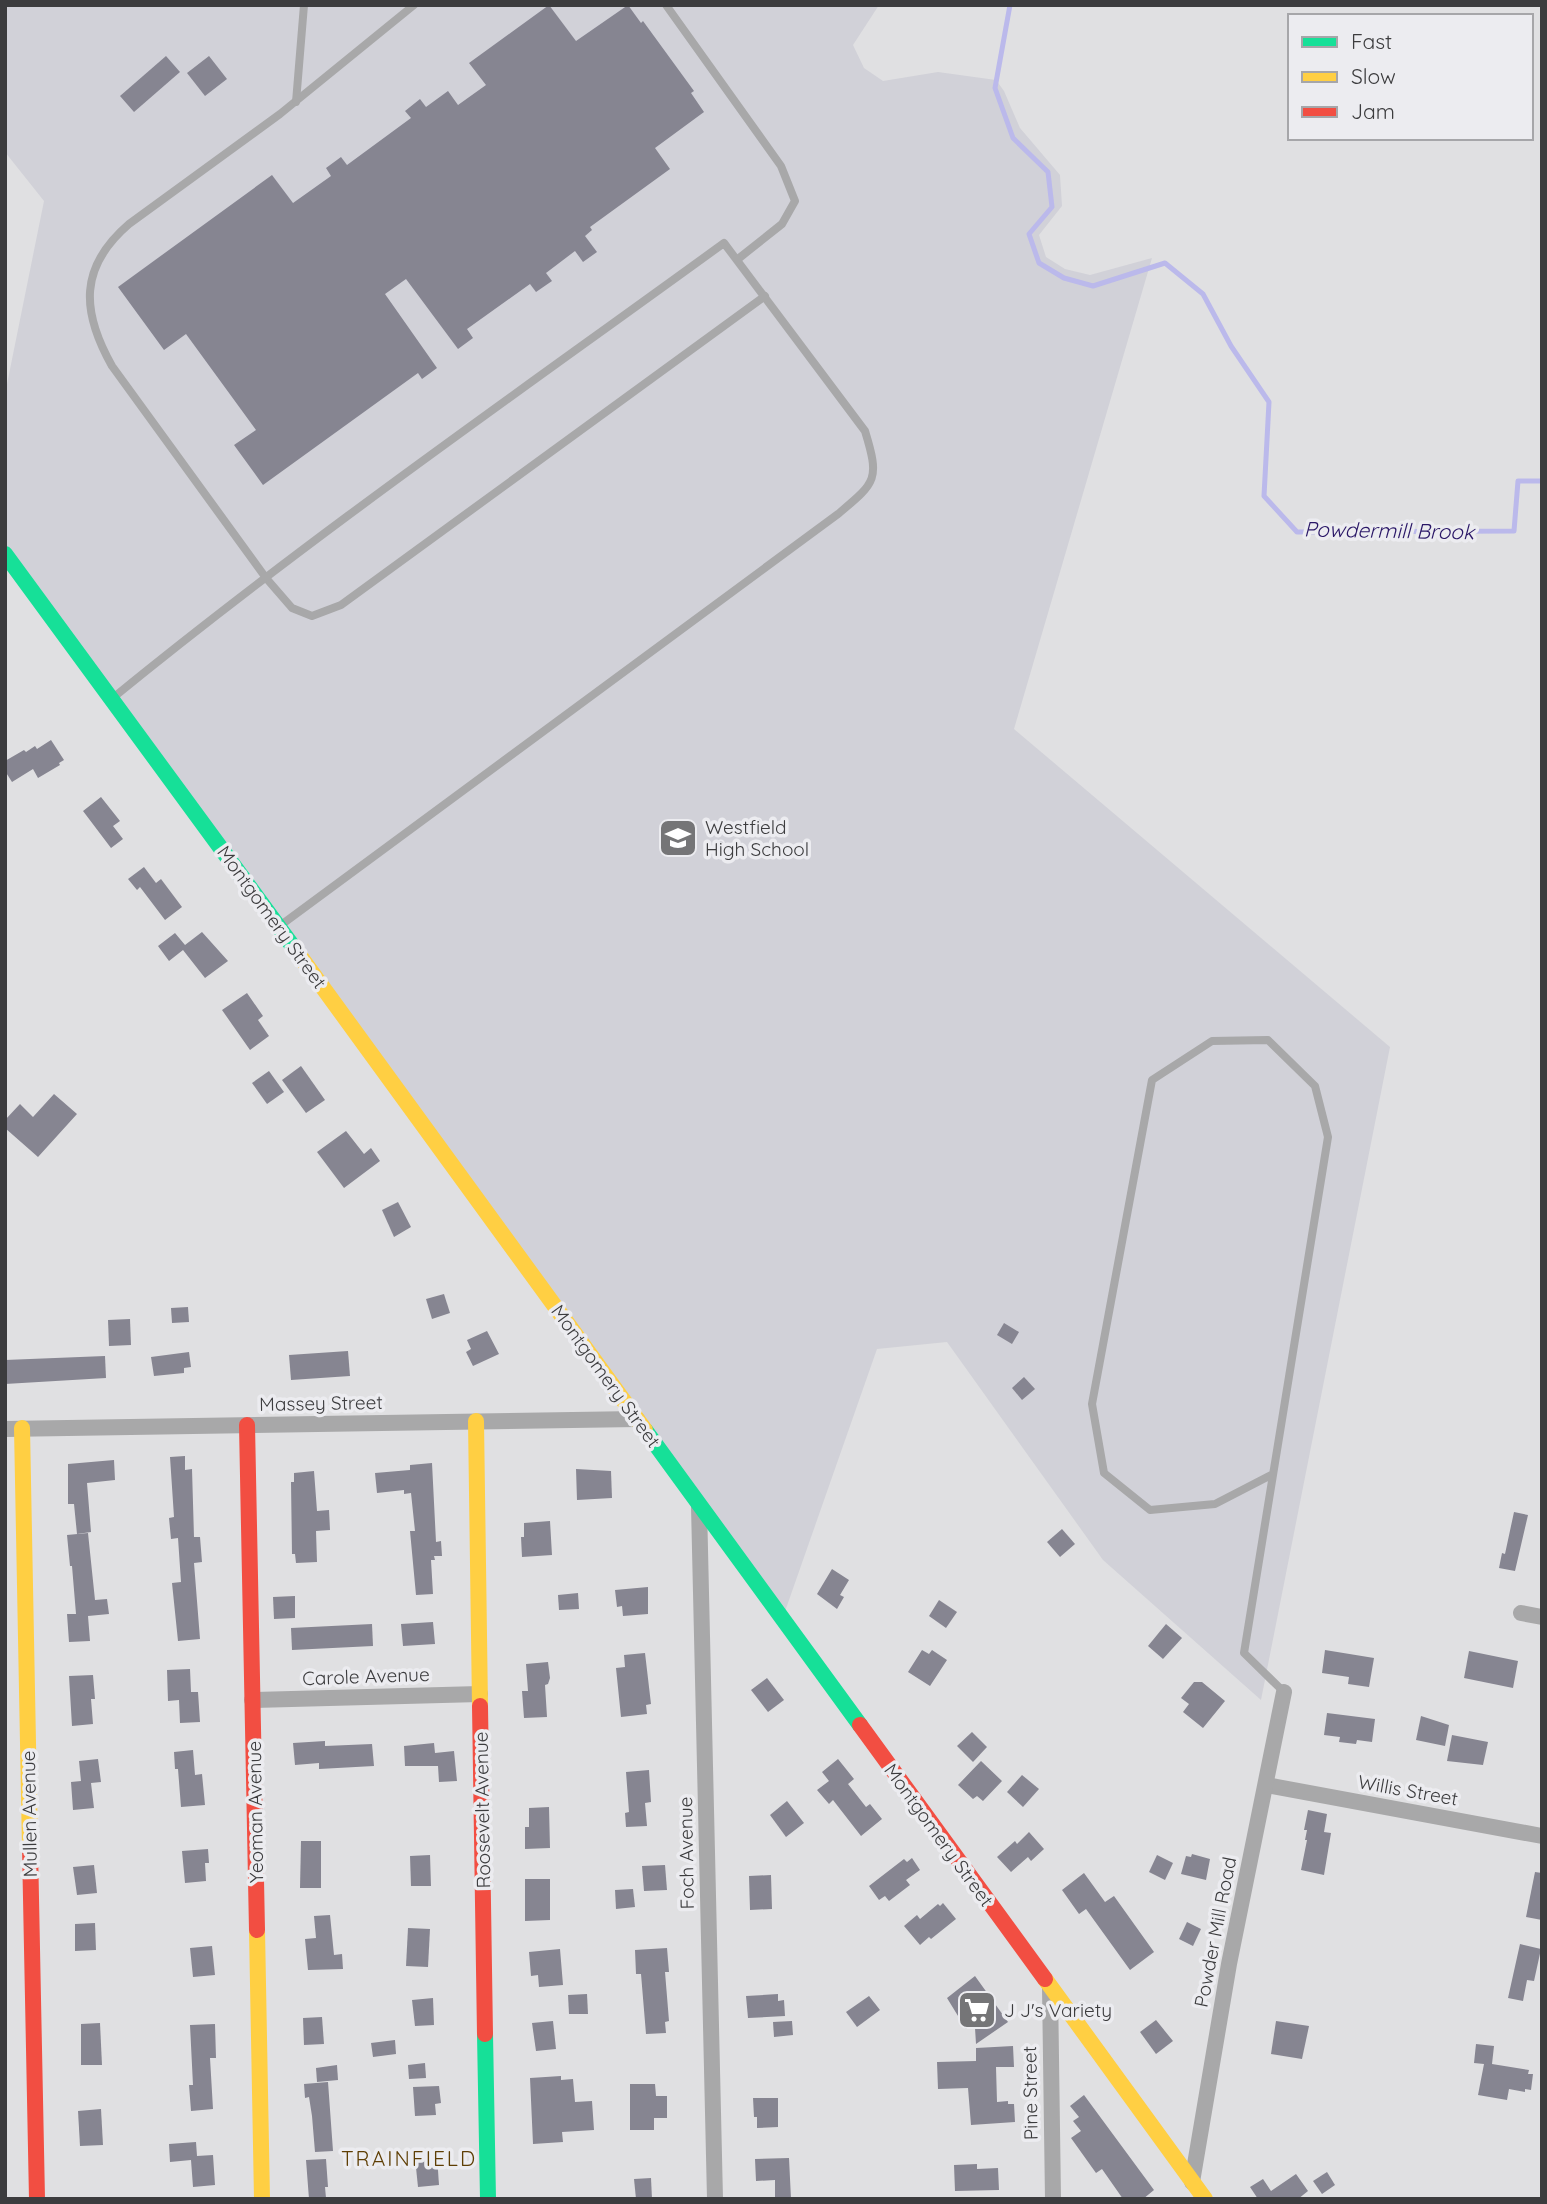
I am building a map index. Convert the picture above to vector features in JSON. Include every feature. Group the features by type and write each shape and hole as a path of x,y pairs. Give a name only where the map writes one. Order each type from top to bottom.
{"street":[{"name":"Montgomery Street","path":"5,554 279,926 1205,2199"},
{"name":"Massey Street","path":"13,1429 637,1419"},
{"name":"Roosevelt Avenue","path":"476,1422 488,2199"},
{"name":"Yeoman Avenue","path":"247,1425 262,2199"},
{"name":"Mullen Avenue","path":"13,1429 37,2199"},
{"name":"Foch Avenue","path":"699,1506 715,2199"},
{"path":"1521,1613 1542,1617"},
{"name":"Powder Mill Road","path":"1192,2182 1229,1964 1284,1692"},
{"name":"Carole Avenue","path":"252,1700 480,1694"},
{"name":"Willis Street","path":"1266,1785 1542,1836"},
{"name":"Pine Street","path":"1050,1987 1053,2199"}],"lane":[{"path":"296,102 304,5"},
{"path":"414,5 296,102 111,239 100,254 91,286 92,322 99,343 112,366 266,578 292,608 312,616 341,605 765,296"},
{"path":"666,5 781,166 795,201 782,224 738,259"},
{"path":"112,698 190,635 392,483 724,243 866,431 875,463 868,488 798,546 279,926"},
{"path":"1273,1474 1215,1504 1150,1510 1104,1474 1092,1404 1152,1080 1212,1041 1268,1040 1315,1086 1328,1137 1244,1653 1284,1692"}],"shaded area":[{"name":"Westfield High School","path":"5,5 879,5 853,45 864,68 883,81 938,72 996,80 1004,91 1020,128 1060,175 1062,206 1039,235 1046,257 1065,269 1090,275 1152,258 1014,729 1390,1047 1261,1700 1103,1560 947,1342 877,1349 782,1620 5,556 5,394 44,201 5,152"}],"building":[{"path":"549,5 576,41 628,5 641,23 643,21 694,91 691,93 704,112 655,148 670,169 590,227 592,230 585,236 597,252 583,262 575,251 546,273 552,281 536,292 530,284 467,329 473,338 458,349 406,279 385,294 437,368 422,379 418,373 263,485 234,445 256,430 186,334 164,350 118,287 272,175 293,203 331,176 326,168 341,157 347,165 411,118 405,111 420,99 426,107 448,91 458,105 486,85 469,63"},
{"path":"166,56 180,72 134,112 120,96"},
{"path":"209,56 227,79 205,96 187,73"},
{"path":"51,740 64,760 60,765 38,778 33,769 12,782 5,771 5,761 24,750 26,752 35,746 37,749"},
{"path":"101,797 120,821 113,826 123,839 111,848 83,811"},
{"path":"144,867 156,883 161,879 182,907 165,920 140,887 137,890 128,879"},
{"path":"202,932 228,961 205,978 183,950 169,961 158,946 175,933 185,945"},
{"path":"247,993 263,1016 258,1020 269,1036 250,1050 222,1010"},
{"path":"301,1066 325,1100 306,1113 282,1080"},
{"path":"269,1071 284,1092 267,1104 252,1083"},
{"path":"54,1094 77,1114 38,1157 5,1128 5,1120 20,1104 33,1117"},
{"path":"346,1131 364,1154 371,1148 380,1161 344,1188 317,1152"},
{"path":"398,1202 411,1227 394,1237 382,1210"},
{"path":"444,1294 450,1313 432,1319 426,1299"},
{"path":"188,1307 189,1322 172,1323 171,1308"},
{"path":"130,1319 131,1345 109,1346 108,1320"},
{"path":"1004,1323 1019,1332 1012,1344 997,1335"},
{"path":"487,1331 499,1354 473,1366 466,1352 471,1349 467,1340"},
{"path":"348,1351 350,1376 291,1380 289,1355"},
{"path":"189,1352 191,1367 184,1368 184,1373 154,1376 151,1357"},
{"path":"105,1356 106,1378 5,1384 5,1360"},
{"path":"1024,1377 1035,1389 1022,1400 1012,1388"},
{"path":"185,1456 185,1470 192,1469 194,1537 200,1537 202,1562 194,1563 200,1639 178,1641 172,1583 181,1582 178,1538 171,1539 169,1518 174,1517 170,1457"},
{"path":"114,1460 115,1480 87,1483 91,1532 77,1534 74,1504 68,1504 68,1464"},
{"path":"432,1463 436,1542 441,1541 442,1556 434,1556 435,1560 431,1560 433,1594 416,1595 410,1531 415,1531 411,1493 404,1494 404,1490 377,1493 375,1473 410,1470 410,1465"},
{"path":"576,1469 611,1471 612,1498 577,1500"},
{"path":"314,1471 317,1511 329,1510 330,1530 316,1531 317,1562 296,1563 295,1554 292,1554 291,1482 294,1482 294,1473"},
{"path":"1514,1512 1528,1515 1515,1571 1499,1568 1502,1553 1505,1554"},
{"path":"550,1521 552,1555 522,1557 521,1537 524,1537 524,1523"},
{"path":"1062,1529 1075,1544 1060,1557 1047,1542"},
{"path":"88,1533 95,1600 107,1599 109,1614 88,1616 90,1641 69,1642 67,1614 76,1614 67,1535"},
{"path":"832,1569 849,1580 840,1595 844,1597 837,1609 817,1594"},
{"path":"648,1587 648,1614 623,1616 622,1606 617,1607 615,1590"},
{"path":"578,1593 579,1609 559,1610 558,1595"},
{"path":"295,1596 295,1618 274,1619 273,1597"},
{"path":"939,1600 957,1612 946,1628 929,1616"},
{"path":"433,1622 435,1644 403,1646 401,1624"},
{"path":"372,1624 373,1646 292,1650 291,1628"},
{"path":"1166,1624 1182,1638 1163,1659 1148,1646"},
{"path":"922,1650 929,1654 932,1650 947,1660 930,1686 908,1672"},
{"path":"1325,1650 1374,1658 1369,1687 1348,1684 1349,1677 1322,1673"},
{"path":"1469,1651 1518,1661 1513,1688 1464,1678"},
{"path":"645,1653 651,1704 646,1705 647,1714 621,1717 616,1668 625,1667 624,1655"},
{"path":"548,1662 550,1678 545,1685 547,1717 524,1718 522,1691 528,1691 526,1664"},
{"path":"190,1669 191,1692 198,1692 200,1722 180,1723 179,1700 168,1701 167,1670"},
{"path":"93,1675 93,1724 72,1726 69,1676"},
{"path":"767,1678 784,1700 768,1712 751,1690"},
{"path":"1194,1682 1202,1682 1225,1701 1203,1728 1183,1712 1189,1704 1181,1698"},
{"path":"1327,1713 1375,1719 1372,1742 1339,1742 1340,1737 1324,1735"},
{"path":"1421,1716 1449,1725 1445,1746 1416,1740"},
{"path":"972,1732 987,1747 973,1762 957,1746"},
{"path":"1452,1735 1488,1742 1483,1765 1447,1761"},
{"path":"325,1741 325,1746 372,1744 374,1766 319,1769 319,1763 295,1765 293,1743"},
{"path":"434,1743 435,1753 454,1751 457,1781 439,1782 438,1766 405,1766 404,1746"},
{"path":"193,1750 195,1775 202,1774 205,1805 181,1807 174,1752"},
{"path":"98,1759 101,1782 91,1783 94,1808 73,1810 71,1782 81,1781 79,1761"},
{"path":"838,1759 854,1779 848,1784 866,1807 870,1804 882,1819 861,1836 833,1800 829,1804 817,1790 829,1781 822,1772"},
{"path":"981,1761 1002,1781 983,1801 977,1796 973,1799 958,1785"},
{"path":"649,1770 651,1802 645,1803 647,1826 626,1827 625,1813 629,1812 626,1772"},
{"path":"1022,1775 1039,1789 1023,1807 1007,1792"},
{"path":"787,1801 804,1823 786,1837 770,1815"},
{"path":"549,1807 550,1848 525,1849 525,1827 529,1827 529,1808"},
{"path":"1308,1810 1327,1814 1324,1832 1331,1833 1324,1875 1301,1870 1307,1840 1307,1830 1304,1830"},
{"path":"1029,1832 1044,1849 1031,1861 1028,1857 1011,1872 997,1857"},
{"path":"301,1841 321,1841 321,1888 300,1888"},
{"path":"208,1849 209,1863 205,1863 206,1881 185,1883 182,1851"},
{"path":"1192,1854 1210,1859 1206,1880 1181,1874 1186,1856 1191,1857"},
{"path":"430,1855 431,1886 411,1886 410,1856"},
{"path":"1157,1855 1173,1863 1165,1880 1149,1872"},
{"path":"912,1858 920,1870 906,1880 910,1885 889,1901 885,1896 879,1900 869,1886 904,1859 907,1862"},
{"path":"94,1865 97,1893 77,1895 73,1867"},
{"path":"665,1865 667,1890 644,1891 642,1866"},
{"path":"1535,1872 1542,1873 1542,1920 1526,1917"},
{"path":"1084,1873 1105,1902 1114,1896 1154,1952 1130,1970 1086,1909 1079,1914 1062,1890"},
{"path":"771,1875 772,1909 750,1910 749,1876"},
{"path":"525,1879 550,1879 550,1920 525,1921"},
{"path":"633,1889 635,1907 616,1909 615,1890"},
{"path":"943,1903 956,1919 920,1945 904,1926 917,1915 920,1919"},
{"path":"330,1915 334,1955 342,1954 343,1969 308,1970 305,1939 316,1938 314,1916"},
{"path":"1187,1922 1201,1929 1193,1946 1179,1939"},
{"path":"95,1923 96,1950 75,1951 75,1924"},
{"path":"408,1928 430,1929 428,1967 406,1966"},
{"path":"1520,1944 1541,1949 1534,1981 1527,1980 1523,2001 1508,1998"},
{"path":"212,1946 215,1975 193,1977 190,1948"},
{"path":"667,1948 669,1972 665,1972 669,2021 665,2022 666,2033 646,2034 641,1974 636,1974 635,1950"},
{"path":"560,1949 563,1985 539,1987 538,1975 531,1976 529,1952"},
{"name":"J J's Variety","path":"975,1976 1008,2022 976,2044 975,2028 966,2029 947,1998"},
{"path":"587,1994 588,2014 569,2014 568,1995"},
{"path":"778,1994 778,2001 784,2000 785,2016 748,2018 746,1996"},
{"path":"869,1996 880,2010 857,2027 846,2012"},
{"path":"433,1998 434,2025 415,2026 412,2000"},
{"path":"322,2017 324,2044 304,2045 303,2018"},
{"path":"1156,2020 1173,2041 1156,2054 1140,2032"},
{"path":"553,2021 556,2049 536,2051 532,2023"},
{"path":"792,2021 793,2035 774,2037 773,2022"},
{"path":"1276,2021 1309,2026 1302,2059 1271,2054"},
{"path":"100,2023 102,2065 81,2065 81,2024"},
{"path":"215,2024 216,2058 210,2058 213,2109 191,2111 189,2085 193,2085 190,2025"},
{"path":"395,2040 396,2054 373,2057 371,2043"},
{"path":"1476,2044 1494,2046 1492,2064 1529,2070 1528,2074 1533,2074 1531,2090 1525,2089 1525,2092 1509,2089 1507,2100 1478,2095 1484,2064 1474,2063"},
{"path":"1013,2046 1014,2067 996,2067 997,2102 1008,2101 1008,2104 1014,2104 1015,2122 971,2125 968,2088 938,2089 937,2062 976,2061 976,2048"},
{"path":"425,2063 426,2078 409,2079 408,2065"},
{"path":"337,2065 338,2080 317,2082 316,2068"},
{"path":"561,2076 561,2080 573,2079 575,2102 592,2101 594,2130 562,2132 563,2142 533,2144 530,2078"},
{"path":"328,2082 333,2151 315,2152 309,2097 305,2098 304,2084"},
{"path":"630,2084 655,2084 656,2096 667,2096 667,2118 654,2118 654,2130 630,2130"},
{"path":"439,2086 441,2103 435,2104 436,2115 415,2116 413,2087"},
{"path":"1084,2095 1154,2190 1143,2199 1123,2199 1102,2169 1096,2173 1071,2138 1081,2131 1073,2121 1079,2117 1070,2106"},
{"path":"753,2098 778,2098 778,2127 757,2128"},
{"path":"101,2109 103,2145 80,2146 78,2111"},
{"path":"196,2142 197,2156 213,2155 215,2185 193,2187 191,2160 170,2162 169,2144"},
{"path":"437,2156 439,2185 418,2187 415,2158"},
{"path":"789,2158 791,2199 775,2199 775,2180 756,2181 755,2159"},
{"path":"326,2159 326,2198 309,2199 306,2160"},
{"path":"977,2164 977,2169 998,2168 999,2190 955,2191 954,2165"},
{"path":"1327,2172 1335,2185 1322,2194 1313,2181"},
{"path":"1296,2174 1308,2191 1298,2199 1258,2199 1250,2187 1263,2179 1271,2191"},
{"path":"651,2178 652,2199 636,2199 634,2179"}],"waterway":[{"name":"Powdermill Brook","path":"1010,5 995,88 1013,138 1048,172 1052,207 1029,234 1039,263 1064,278 1093,286 1165,263 1203,294 1231,346 1269,402 1264,496 1297,532 1514,531 1518,481 1542,481"}],"traffic: fast":[{"path":"5,554 297,952"},
{"path":"645,1430 860,1725"},
{"path":"485,2034 488,2199"}],"traffic: slow":[{"path":"297,952 645,1430"},
{"path":"476,1421 480,1706"},
{"path":"22,1428 30,1848"},
{"path":"257,1930 262,2199"},
{"path":"1045,1979 1205,2199"}],"traffic: jam":[{"path":"247,1425 257,1930"},
{"path":"480,1706 485,2034"},
{"path":"860,1725 1045,1979"},
{"path":"30,1848 37,2199"}],"place":[{"name":"Westfield High School","path":"678,838"},
{"name":"J J's Variety","path":"977,2010"}],"district":[{"name":"TRAINFIELD","path":"409,2158"}]}
